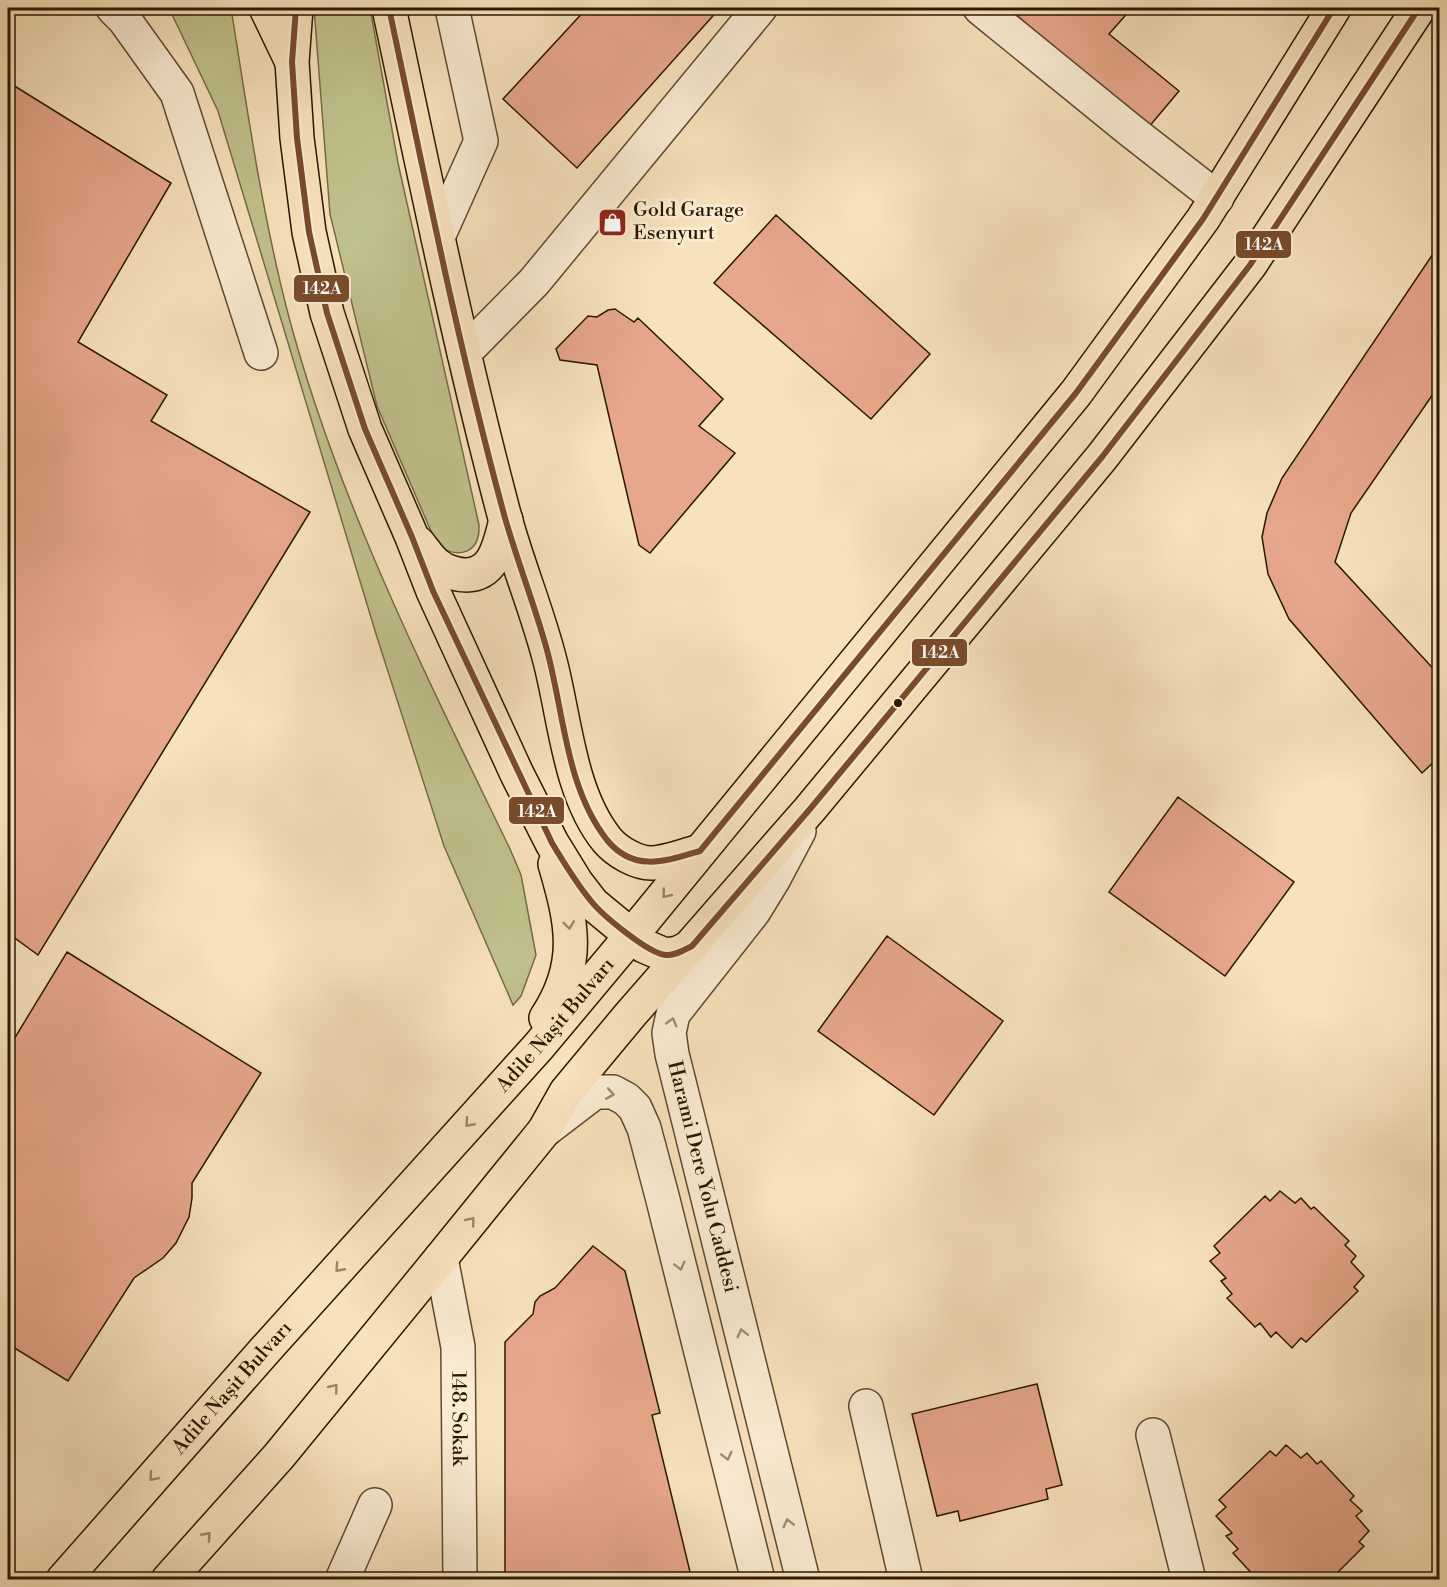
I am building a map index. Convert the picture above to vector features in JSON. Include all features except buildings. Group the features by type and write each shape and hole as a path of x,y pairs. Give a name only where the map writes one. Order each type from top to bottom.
{"main road":[{"path":"266,8 292,62"},
{"path":"296,8 292,62 297,138 309,232 327,313 365,429 433,591 544,828 576,882 593,904 644,946 665,955 678,953 692,946"},
{"path":"388,8 464,353 506,520 550,661 582,793 594,819 608,841 628,857 652,864 700,851"},
{"name":"Adile Naşit Bulvarı","path":"63,1580 266,1349 500,1090 631,936 1076,393 1203,219 1334,8"},
{"path":"168,1580 279,1456 441,1258 544,1131 566,1092 810,809 1102,457 1250,265 1419,8"},
{"path":"412,537 440,567 460,574 477,575 490,566 500,547 506,520"},
{"path":"500,1090 555,1005 570,963 571,938 565,896 544,828"}],"street":[{"path":"113,8 124,19 177,93 261,353"},
{"path":"438,237 481,141 452,8"},
{"path":"464,353 534,282 760,8"},
{"path":"980,8 1217,198"},
{"name":"Harami Dere Yolu Caddesi","path":"803,1580 676,1077 669,1033 673,1014 754,911 810,809"},
{"path":"544,1131 595,1092 613,1092 626,1099 635,1108 644,1128 662,1196 758,1580"},
{"name":"148. Sokak","path":"441,1258 458,1347 460,1580"},
{"path":"866,1406 906,1580"},
{"path":"1153,1435 1189,1580"},
{"path":"342,1580 375,1505"}],"green space":[{"path":"169,8 231,8 269,232 286,306 306,377 356,515 384,583 521,875 536,955 521,996 513,1005 444,846 376,634 218,111"},
{"path":"314,8 370,8 398,163 479,525 476,542 472,548 460,553 445,550 437,545 377,406 330,214"}],"transit line":[{"name":"142A","path":"296,8 292,62 297,138 309,232 327,313 365,429 433,591 552,843 575,880 597,907 638,941 666,955 692,946 810,809 1102,457 1250,265 1419,8"},
{"name":"142A","path":"389,8 443,264 488,455 505,518 545,643 573,770 593,818 607,840 628,857 651,862 700,851 1076,393 1203,219 1334,8"}],"place":[{"name":"Gold Garage Esenyurt","path":"612,222"}]}
